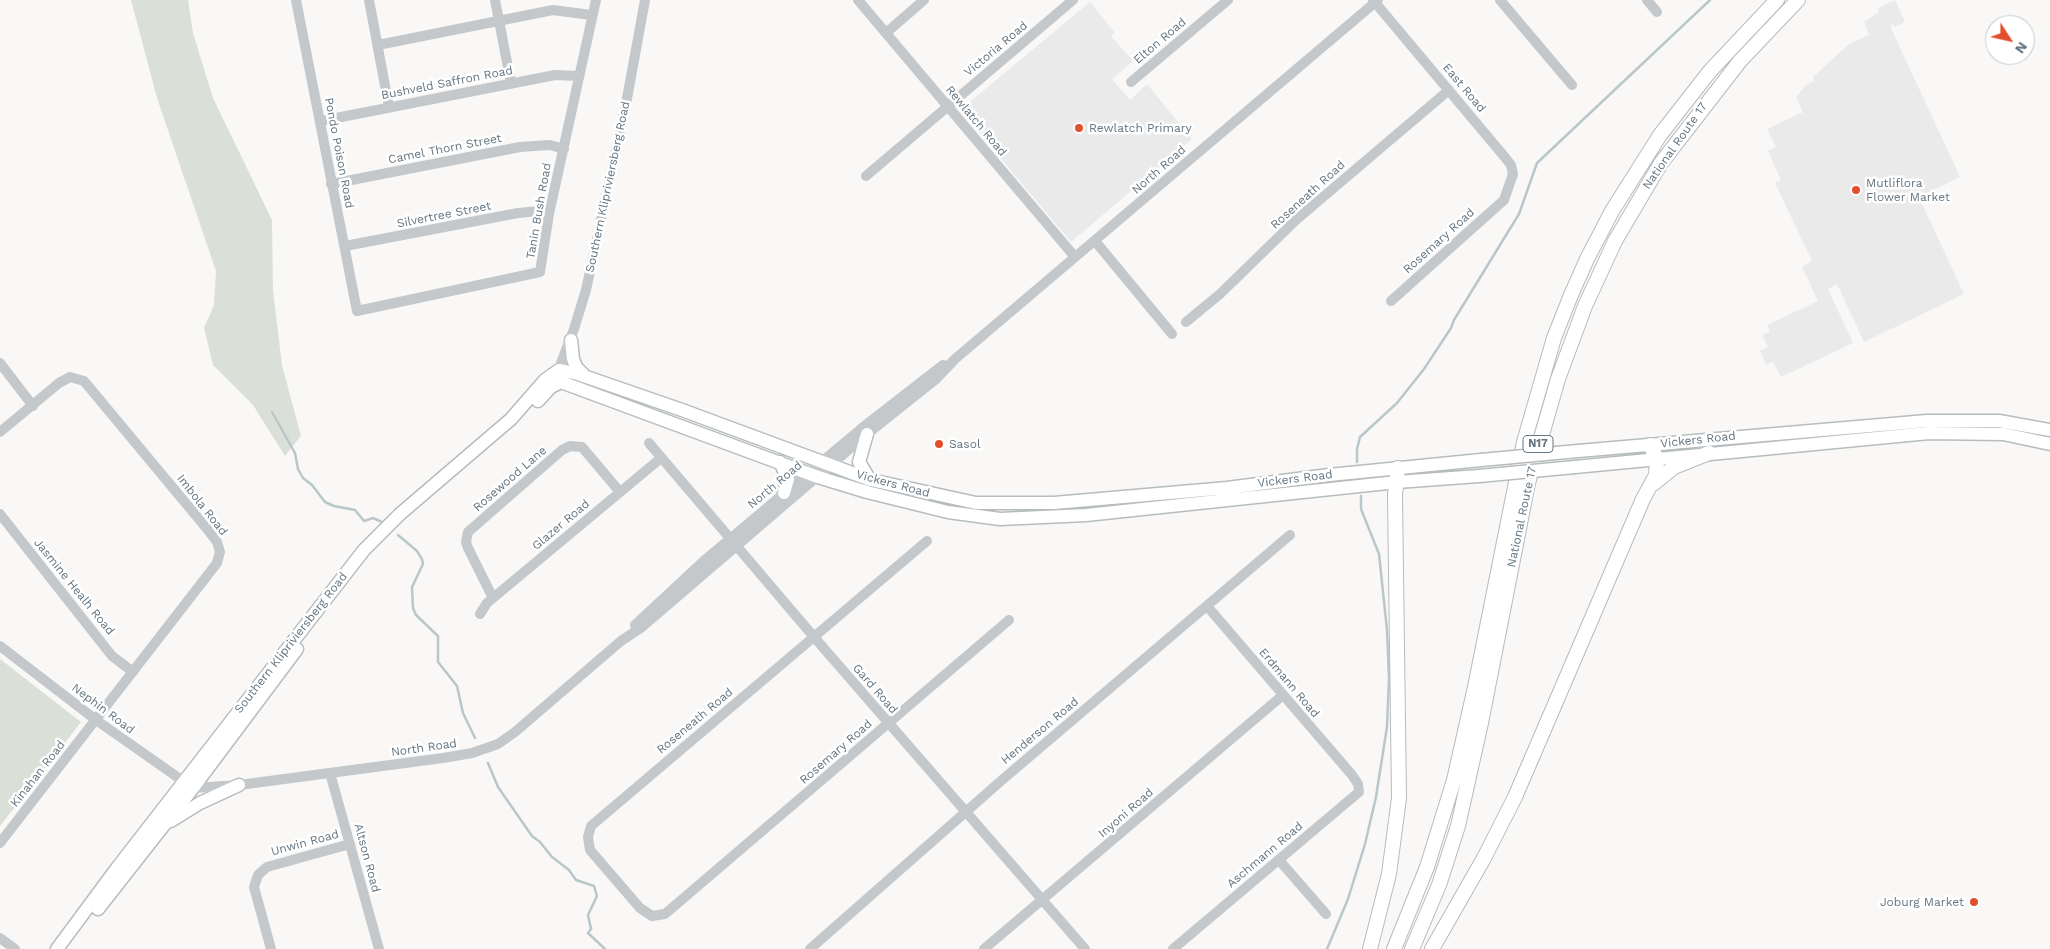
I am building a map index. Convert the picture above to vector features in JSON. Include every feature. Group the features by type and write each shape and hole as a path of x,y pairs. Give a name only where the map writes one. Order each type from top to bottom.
{"highway":[{"name":"N17","path":"1394,949 1427,867 1454,780 1474,695 1524,442 1546,364 1571,295 1612,211 1660,135 1710,71 1777,0"},
{"name":"National Route 17","path":"1412,949 1439,885 1458,826 1481,723 1530,474 1558,379 1584,306 1615,241 1661,163 1740,61 1798,0"},
{"path":"1432,949 1484,858 1515,797 1643,499 1652,485 1658,468 1657,459 1650,445"},
{"path":"1652,485 1674,467 1709,453"},
{"path":"1370,949 1389,874 1399,798 1396,482 1398,468"}],"main road":[{"path":"571,340 576,367 587,378"},
{"name":"Vickers Road","path":"560,376 587,378 871,480 970,503 1024,505 1227,488 1398,468 1745,435 1965,420 2018,423 2050,430"},
{"name":"Vickers Road","path":"560,376 814,475 914,505 1000,519 1053,518 1182,506 1396,482 1575,467 1929,432 2003,434 2050,444"},
{"name":"Southern Klipriviersberg Road","path":"57,949 188,786 269,679 384,537 511,428 560,376"},
{"path":"867,434 859,462 871,480"},
{"path":"780,462 788,479 784,493"},
{"path":"158,833 188,810 239,785"},
{"name":"Southern Klipriviersberg Road","path":"67,949 158,833 188,786"}],"street":[{"name":"Pondo Poison Road","path":"296,0 357,311"},
{"path":"370,0 389,107"},
{"path":"495,0 511,83"},
{"name":"Tanin Bush Road","path":"357,311 540,272 549,214 591,15 596,0"},
{"name":"Southern Klipriviersberg Road","path":"560,376 594,252 645,0"},
{"name":"Rewlatch Road","path":"858,0 1075,257"},
{"path":"886,33 924,0"},
{"name":"Victoria Road","path":"866,176 1073,0"},
{"name":"Elton Road","path":"1131,82 1228,0"},
{"path":"1500,0 1572,85"},
{"path":"1647,0 1657,12"},
{"name":"East Road","path":"1375,1 1511,165 1512,178 1504,200"},
{"name":"North Road","path":"733,543 920,383 954,359 1095,241 1375,1"},
{"path":"378,45 553,10 591,15"},
{"name":"Bushveld Saffron Road","path":"321,121 555,75 579,76"},
{"name":"Roseneath Road","path":"1186,322 1226,288 1296,220 1449,90"},
{"name":"Camel Thorn Street","path":"332,184 520,147 550,145 564,148"},
{"name":"Rosemary Road","path":"1391,301 1504,200"},
{"name":"Silvertree Street","path":"345,246 518,213 539,211 549,214"},
{"path":"1095,241 1172,334"},
{"name":"North Road","path":"826,464 936,380 954,359"},
{"path":"0,364 33,406 0,432"},
{"name":"Imbola Road","path":"33,406 70,377 84,381 208,530 219,548 217,563 96,720"},
{"name":"Gard Road","path":"649,443 888,724 1085,949"},
{"name":"Rosewood Lane","path":"493,598 468,548 466,535 562,450 570,446 582,447 620,492"},
{"name":"Glazer Road","path":"480,614 493,598 661,458"},
{"name":"North Road","path":"188,786 239,785 330,774 443,758 493,746 515,732 621,641 642,627 784,493 814,475"},
{"name":"Jasmine Healh Road","path":"0,514 112,656 133,672"},
{"name":"Henderson Road","path":"810,949 1290,535"},
{"name":"Roseneath Road","path":"678,904 661,916 652,916 640,908 590,850 588,840 589,829 927,541"},
{"name":"Erdmann Road","path":"1207,606 1352,775"},
{"name":"Rosemary Road","path":"678,904 1009,620"},
{"name":"Nephin Road","path":"0,646 96,720 188,786"},
{"name":"Inyoni Road","path":"984,949 1043,901 1283,695"},
{"name":"Kinahan Road","path":"0,843 96,720"},
{"name":"Altson Road","path":"330,774 379,949"},
{"name":"Aschmann Road","path":"1173,949 1355,797 1359,788 1352,775"},
{"name":"Unwin Road","path":"271,949 254,887 258,875 267,867 350,844"},
{"path":"1279,860 1326,914"},
{"path":"0,938 15,949"}],"shaded area":[{"path":"131,0 188,0 193,33 213,98 272,220 273,291 282,365 301,436 285,456 253,405 213,365 204,328 214,305 216,271 157,98"},
{"name":"Mutliflora Flower Market","path":"1895,0 1905,22 1895,27 1893,24 1890,26 1960,177 1919,197 1964,294 1864,342 1837,284 1828,289 1853,343 1781,377 1773,362 1766,365 1760,351 1768,347 1762,335 1770,332 1767,325 1818,301 1802,267 1812,261 1775,183 1781,180 1768,151 1776,147 1767,129 1803,112 1796,97 1807,84 1815,81 1813,77 1849,44 1869,35 1864,22 1879,12 1878,8"},
{"name":"Rewlatch Primary","path":"1090,2 1115,33 1111,36 1133,61 1112,79 1130,100 1147,84 1192,139 1071,242 965,116 966,105"},
{"path":"0,659 81,722 0,826"}],"waterway":[{"path":"1357,462 1357,449 1360,437 1397,403 1424,369 1451,328 1454,320 1519,214 1537,163 1710,0"},
{"path":"272,412 295,453 298,469 303,478 312,485 325,502 334,506 355,510 364,521 373,518 382,522"},
{"path":"1327,949 1348,899 1365,844 1376,797 1387,727 1389,678 1387,630 1379,554 1361,509 1361,496"},
{"path":"398,535 417,551 422,559 423,564 412,587 413,608 416,615 438,636 438,662 457,686 463,713 475,738"},
{"path":"488,763 498,787 532,836 540,842 552,857 569,870 576,880 594,886 597,896 588,915 591,929 588,933 605,949"}],"place":[{"name":"Rewlatch Primary","path":"1079,128"},
{"name":"Mutliflora Flower Market","path":"1856,190"},
{"name":"Sasol","path":"939,444"},
{"name":"Joburg Market","path":"1974,902"}]}
